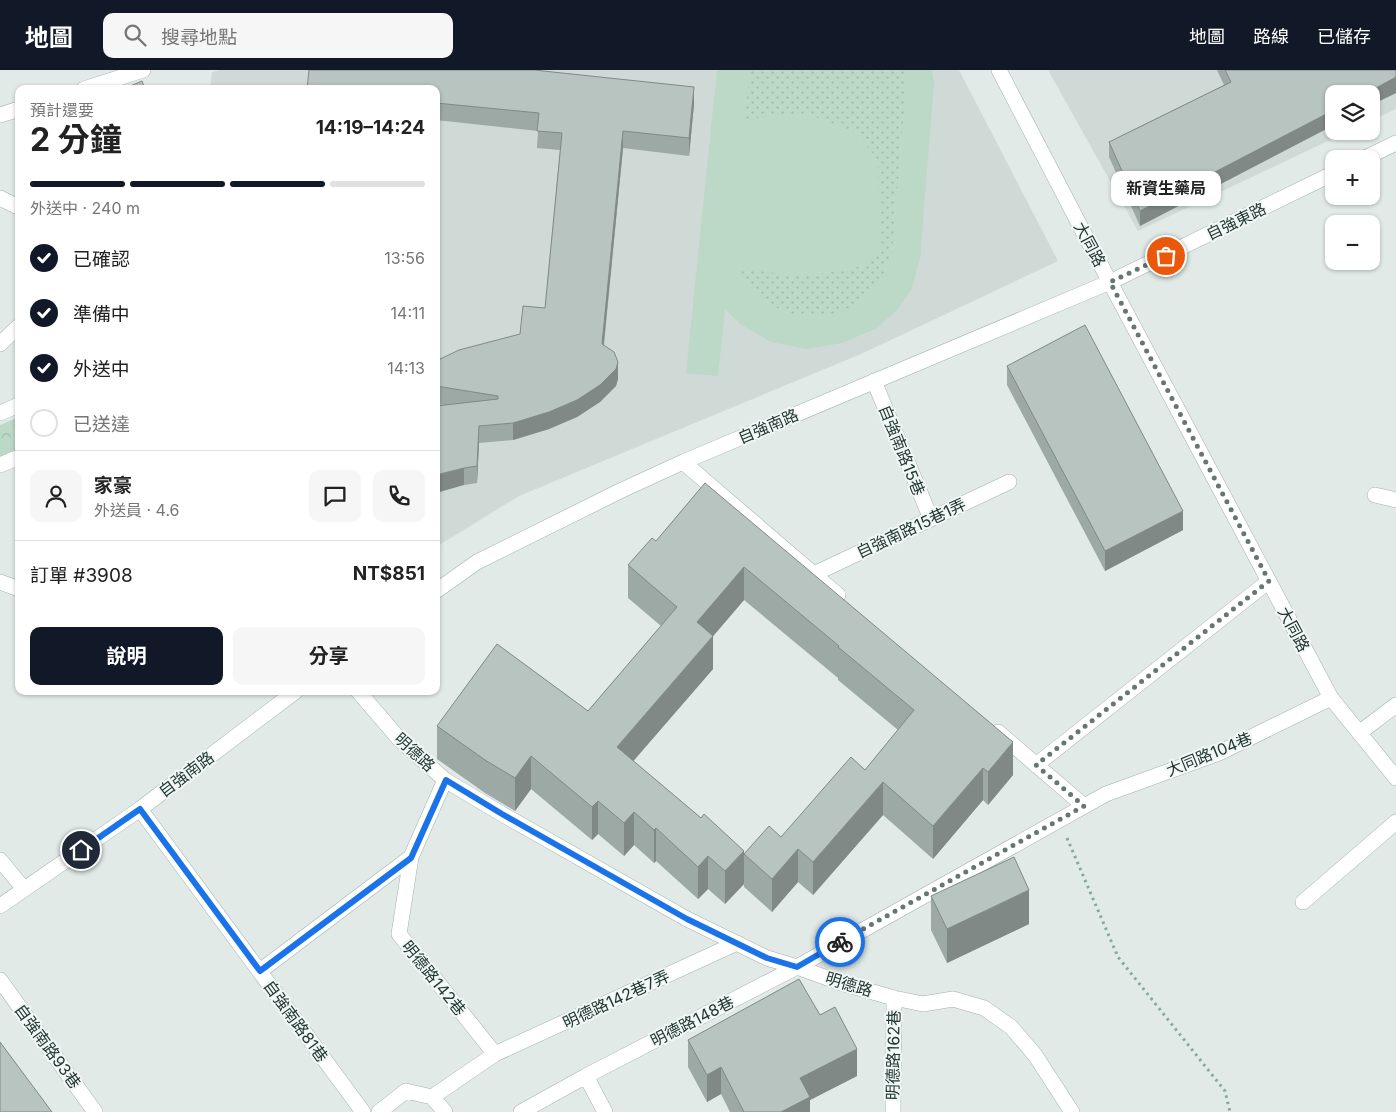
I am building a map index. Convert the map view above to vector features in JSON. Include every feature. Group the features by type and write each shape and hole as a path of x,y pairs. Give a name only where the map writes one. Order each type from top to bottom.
{"street":[{"path":"96,85 143,70"},
{"name":"大同路","path":"999,70 1331,698 1396,778"},
{"path":"0,115 15,110"},
{"path":"1380,151 1396,143"},
{"name":"自強東路","path":"1110,282 1325,177"},
{"path":"0,198 15,206"},
{"name":"自強南路","path":"440,587 477,562 683,462 1110,282"},
{"path":"0,344 15,330"},
{"name":"自強南路15巷","path":"874,381 931,519"},
{"path":"0,413 15,407"},
{"path":"0,465 15,459"},
{"path":"683,462 850,606"},
{"name":"自強南路15巷1弄","path":"814,574 1009,482"},
{"path":"1375,495 1396,500"},
{"path":"1036,765 1269,581"},
{"path":"0,582 15,588"},
{"name":"明德路","path":"361,695 400,740 446,780 687,919 767,958 840,983 924,1004 953,999 984,1008 1011,1027 1034,1055 1072,1112"},
{"name":"自強南路","path":"0,906 140,809 277,697"},
{"name":"大同路104巷","path":"1059,819 1106,794 1219,753 1331,698"},
{"path":"1359,733 1396,705"},
{"path":"984,720 1084,806"},
{"name":"明德路142巷","path":"446,780 411,858 399,934 495,1054"},
{"name":"自強南路81巷","path":"140,809 364,1112"},
{"name":"明德路148巷","path":"586,1076 797,967 1059,819"},
{"path":"1304,902 1396,822"},
{"path":"260,971 411,858"},
{"path":"0,860 24,890"},
{"name":"明德路142巷7弄","path":"432,1097 495,1054 737,943"},
{"name":"自強南路93巷","path":"0,980 95,1112"},
{"name":"明德路162巷","path":"893,1112 894,998"},
{"path":"521,1112 586,1076 605,1112"},
{"path":"379,1112 406,1091 432,1097 445,1112"}],"path":[{"path":"1059,819 1118,957 1225,1091 1230,1112"}],"shaded area":[{"path":"220,70 959,70 1058,261 861,354 519,496 440,545 440,85 210,85 212,72"},
{"path":"1048,70 1396,70 1396,109 1380,117 1380,85 1325,85 1325,140 1330,140 1138,231"}],"green space":[{"path":"717,70 750,70 744,127 752,119 769,115 815,117 855,133 878,161 880,251 868,264 844,270 814,274 780,274 739,267 746,282 765,302 789,314 815,317 842,312 865,298 882,278 892,253 907,79 904,70 932,70 934,82 920,258 912,288 898,309 877,328 842,343 807,349 771,342 740,324 725,309 718,376 686,373"},
{"path":"750,70 904,70 907,79 892,253 882,278 865,298 842,312 815,317 789,314 765,302 746,282 739,267 814,274 844,270 868,264 878,161 855,133 815,117 769,115 743,127"},
{"path":"15,419 15,455 0,462 0,425"}],"building":[{"path":"309,70 534,70 694,87 689,138 623,131 602,344 614,352 618,362 616,369 600,385 577,400 549,412 513,423 479,426 477,466 440,474 440,406 498,399 498,396 440,387 440,359 459,350 520,334 523,306 545,308 562,133 537,131 539,113 440,103 440,85 307,85"},
{"path":"1225,70 1396,70 1396,77 1380,86 1325,85 1325,115 1140,211 1109,142 1231,82"},
{"path":"142,81 144,85 132,85"},
{"path":"1085,325 1183,511 1105,551 1007,366"},
{"path":"705,483 1013,742 988,772 983,768 933,826 883,782 813,862 798,849 772,879 744,854 769,826 781,837 851,757 865,770 914,710 744,567 697,622 713,636 617,747 701,818 704,814 744,851 725,871 708,856 698,867 656,828 654,830 634,812 624,823 598,801 592,807 531,756 515,778 485,760 437,726 497,644 588,711 677,607 628,565 652,538 656,541"},
{"path":"1014,857 1029,890 947,929 931,896"},
{"path":"799,979 820,1015 835,1007 857,1049 800,1078 810,1097 781,1112 744,1112 721,1067 707,1075 688,1040"},
{"path":"0,1042 52,1112 0,1112"}],"way so far":[{"path":"840,942 1084,806 1036,765 1269,581 1110,282 1166,256"}],"place":[{"name":"新資生藥局","path":"1166,256"}],"route":[{"path":"81,850 140,809 260,971 411,858 446,780 687,919 767,958 797,967 840,942"}]}
